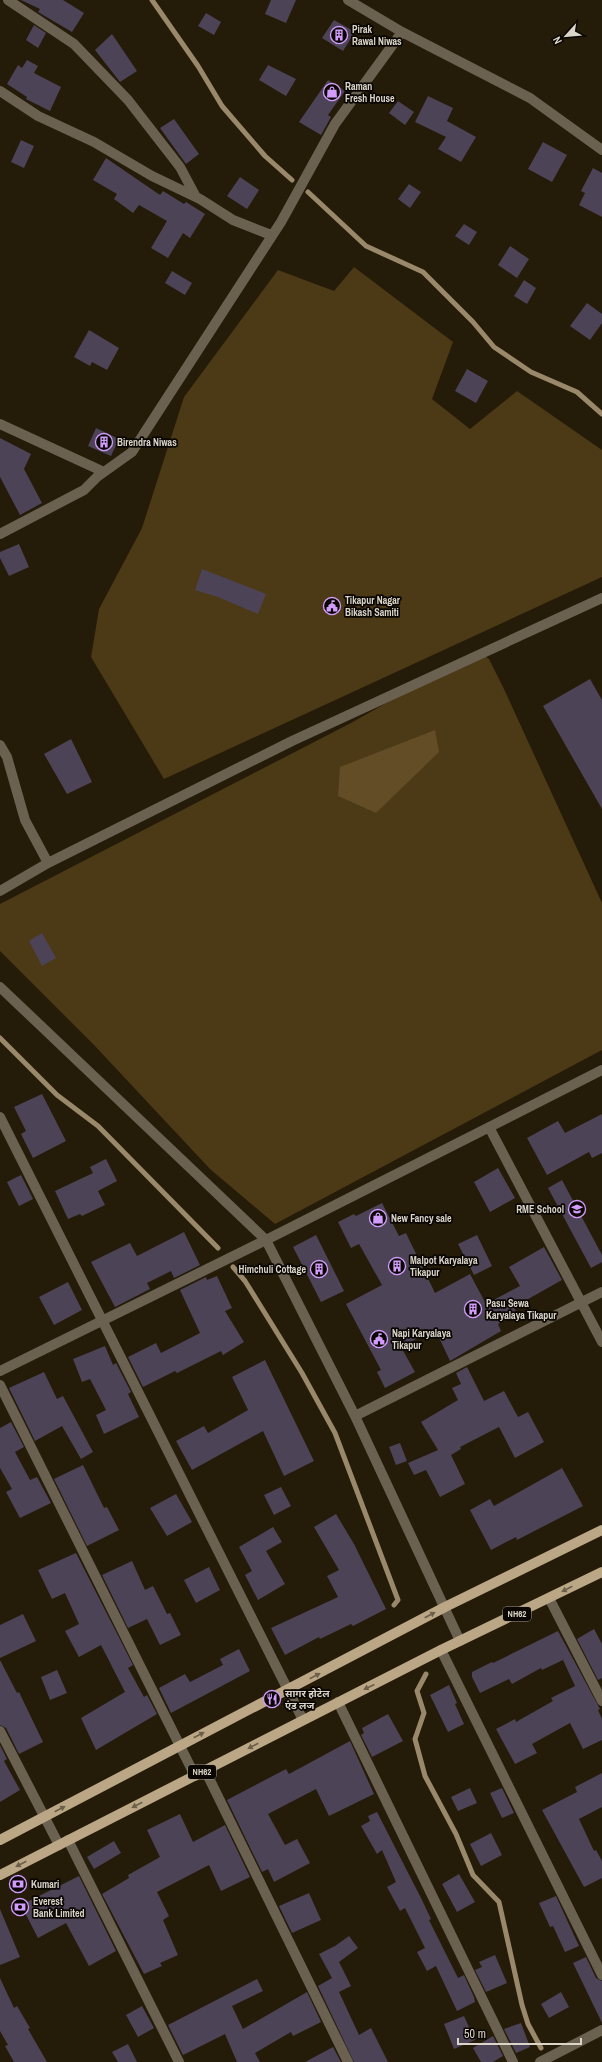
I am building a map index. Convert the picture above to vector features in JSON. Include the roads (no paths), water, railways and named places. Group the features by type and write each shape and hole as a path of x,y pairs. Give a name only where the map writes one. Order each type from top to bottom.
{"main road":[{"path":"0,1840 444,1607 602,1530"},
{"name":"NH62","path":"0,1875 338,1702 602,1572"}],"street":[{"path":"8,0 74,44 128,100 180,168 196,197"},
{"path":"348,0 402,32 530,98 602,150"},
{"path":"0,534 84,490 104,472 132,452 163,407 271,235 281,222 335,124 402,32"},
{"path":"0,91 38,116 94,142 152,176 196,197 233,220 271,235"},
{"path":"0,424 104,472"},
{"path":"0,891 48,863 292,741 602,598"},
{"path":"0,745 7,757 25,820 48,863"},
{"path":"0,987 266,1240 355,1416 460,1641"},
{"path":"0,1371 266,1240 602,1070"},
{"path":"0,1117 303,1720"},
{"path":"489,1127 602,1342"},
{"path":"355,1416 602,1292"},
{"path":"0,1386 195,1776"},
{"path":"549,1598 602,1701"},
{"path":"437,1653 602,1975"},
{"path":"338,1702 512,2062"},
{"path":"0,1731 44,1817 63,1842 178,2062"},
{"path":"204,1770 348,2062"},
{"path":"540,2062 602,2030"}],"waterway":[{"path":"152,0 198,66 222,106 265,156 292,180"},
{"path":"308,192 366,246 423,272 473,322 494,347 531,372 577,392 602,414"},
{"path":"0,1038 57,1095 98,1126 218,1248"},
{"path":"233,1267 245,1281 302,1373 335,1433 398,1600 394,1605"},
{"path":"426,1674 417,1691 424,1713 415,1739 425,1776 456,1834 473,1875 499,1902 522,2005 528,2024 541,2048"}],"place":[{"name":"Pirak Rawal Niwas","path":"339,35"},
{"name":"Raman Fresh House","path":"332,92"},
{"name":"Birendra Niwas","path":"104,442"},
{"name":"Tikapur Nagar Bikash Samiti","path":"332,606"},
{"name":"RME School","path":"577,1209"},
{"name":"New Fancy sale","path":"378,1218"},
{"name":"Malpot Karyalaya Tikapur","path":"397,1266"},
{"name":"Himchuli Cottage","path":"319,1269"},
{"name":"Pasu Sewa Karyalaya Tikapur","path":"473,1309"},
{"name":"Napi Karyalaya Tikapur","path":"379,1339"},
{"name":"सागर होटेल एंड लज","path":"272,1699"},
{"name":"Kumari","path":"18,1884"},
{"name":"Everest Bank Limited","path":"20,1907"}]}
